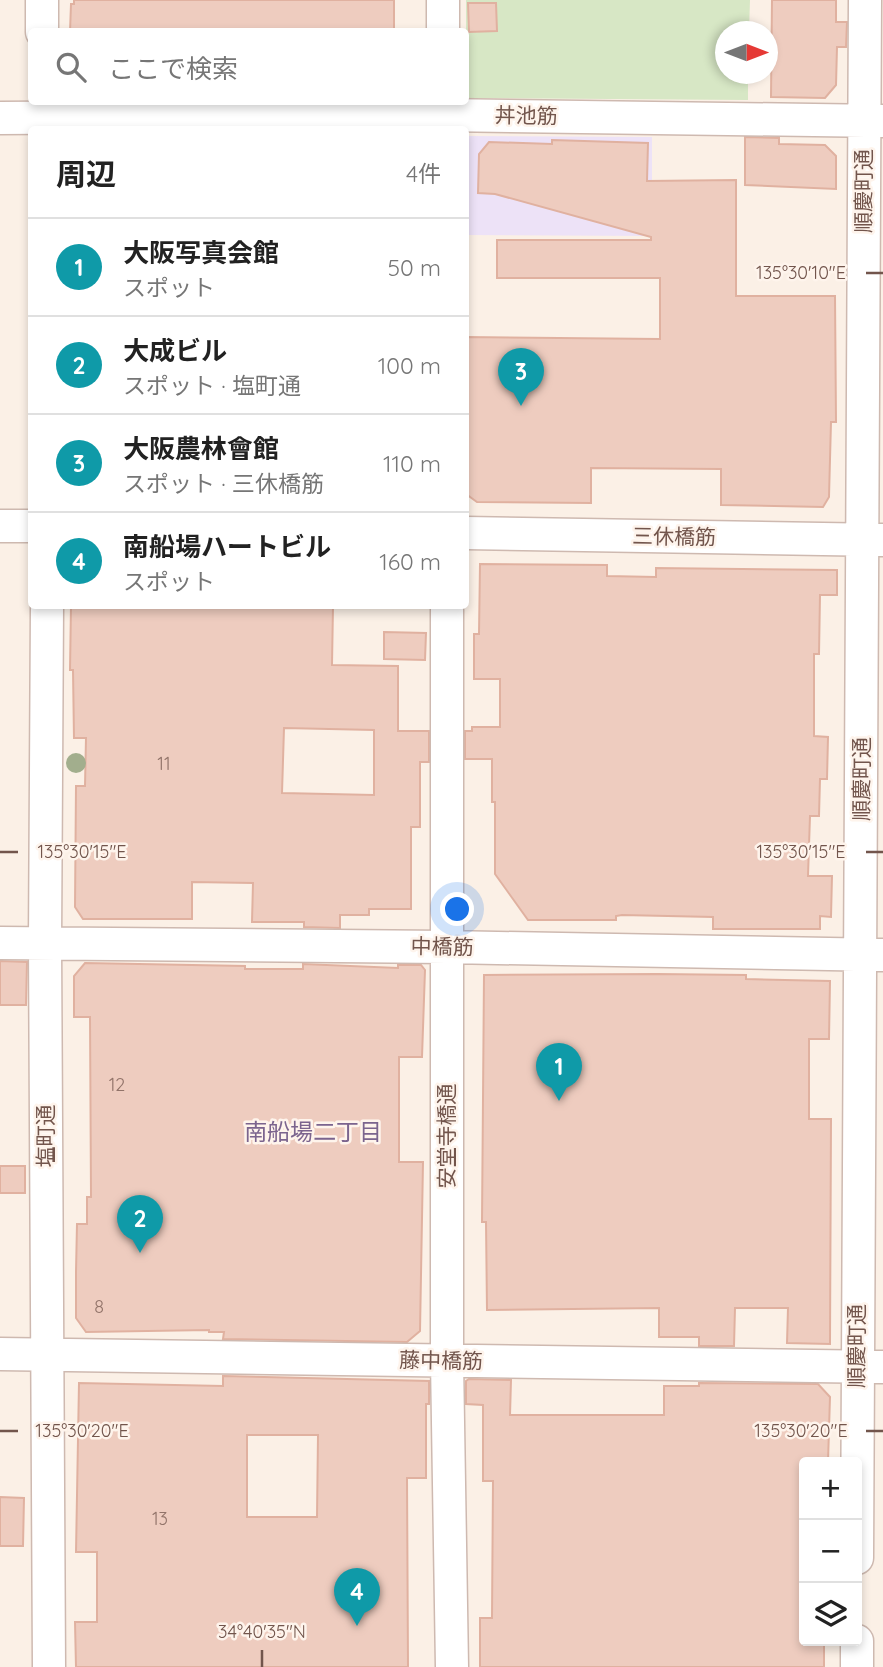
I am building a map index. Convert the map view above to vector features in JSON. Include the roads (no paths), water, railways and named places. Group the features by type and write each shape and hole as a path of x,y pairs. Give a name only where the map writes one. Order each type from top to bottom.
{"street":[{"path":"42,0 42,28"},
{"path":"443,0 443,28"},
{"name":"順慶町通","path":"860,1520 870,1367 872,955 874,120 865,0"},
{"name":"丼池筋","path":"0,118 442,115 874,120"},
{"path":"0,526 28,526"},
{"name":"三休橋筋","path":"469,533 873,540"},
{"name":"塩町通","path":"47,609 45,943 49,1667"},
{"name":"安堂寺橋通","path":"447,609 447,1361 452,1667"},
{"name":"中橋筋","path":"0,943 447,947 872,955"},
{"name":"藤中橋筋","path":"0,1354 870,1367"},
{"path":"857,1646 857,1667"}],"place":[{"name":"大阪農林會館","path":"521,406"},
{"name":"大阪写真会館","path":"559,1101"},
{"name":"大成ビル","path":"140,1253"},
{"name":"南船場ハートビル","path":"357,1626"}],"district":[{"name":"南船場二丁目","path":"313,1132"}]}
